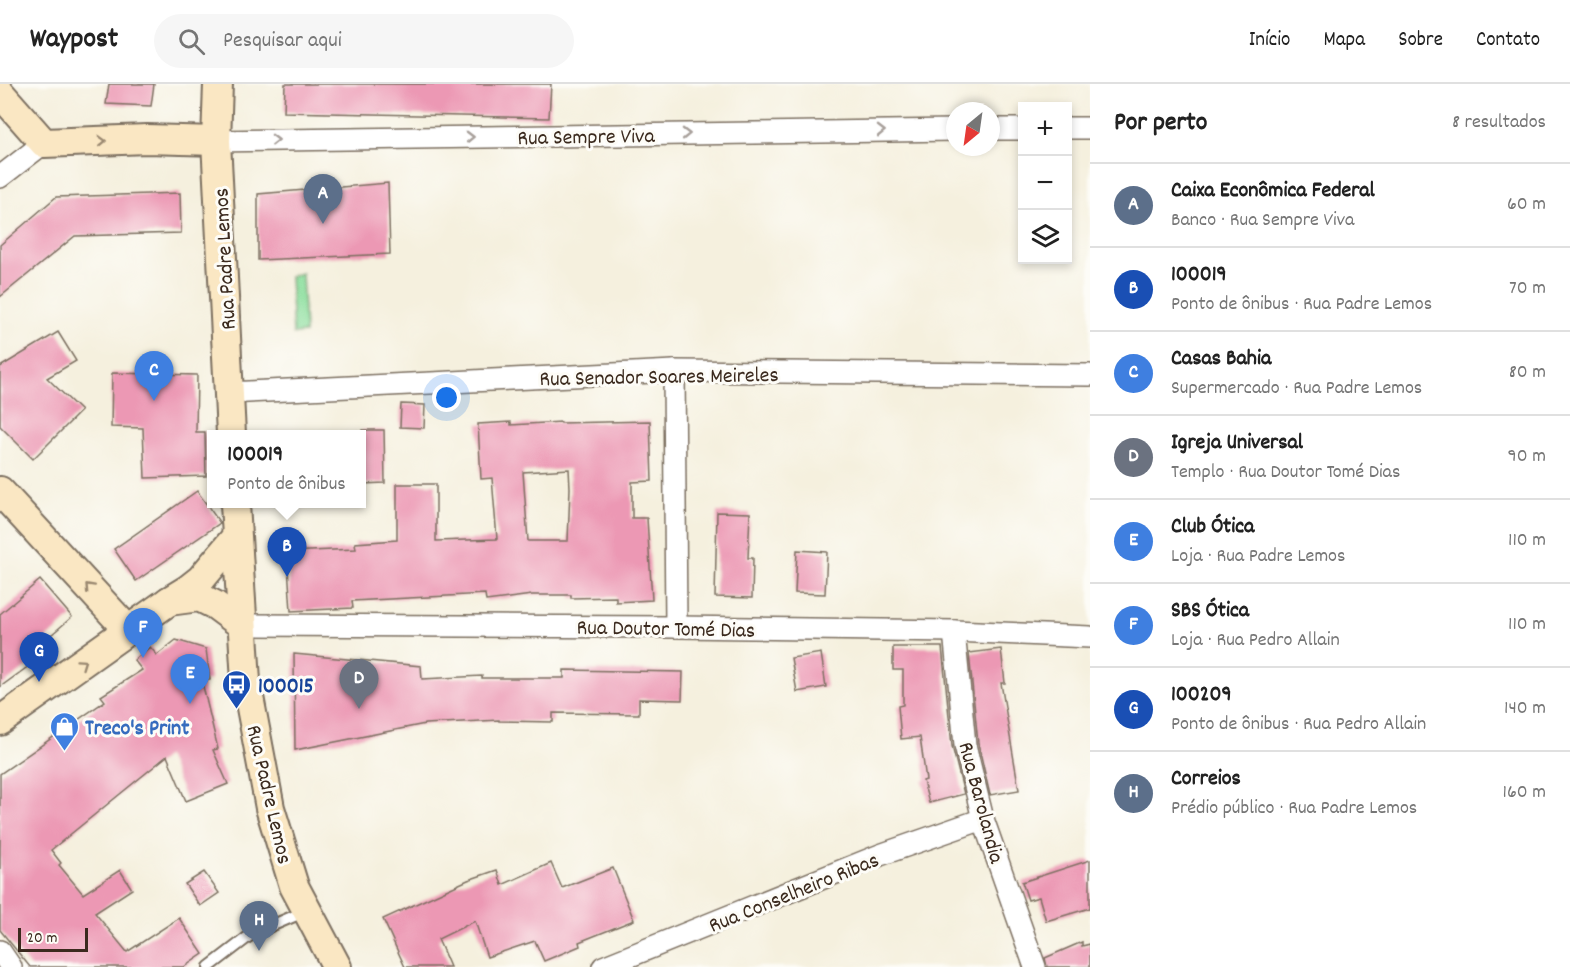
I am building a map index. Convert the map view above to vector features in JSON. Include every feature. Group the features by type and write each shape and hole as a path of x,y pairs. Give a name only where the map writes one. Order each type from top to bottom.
{"main road":[{"name":"Rua Padre Lemos","path":"218,84 216,141 231,430"},
{"path":"0,93 44,143 147,140 216,141"},
{"path":"0,491 128,630"},
{"name":"Rua Padre Lemos","path":"235,508 246,681 270,808 294,886 337,967"},
{"path":"0,721 187,590 201,579 236,537"},
{"path":"169,601 200,597 215,604 242,625"}],"street":[{"path":"1072,128 1090,128"},
{"path":"1000,129 1018,129"},
{"name":"Rua Sempre Viva","path":"216,141 946,130"},
{"path":"0,177 44,143"},
{"path":"674,371 676,627"},
{"name":"Rua Senador Soares Meireles","path":"229,393 674,371 1090,375"},
{"name":"Rua Doutor Tomé Dias","path":"242,625 676,627 954,631 1090,637"},
{"name":"Rua Barolandia","path":"954,631 965,745 983,819 1035,967"},
{"name":"Rua Conselheiro Ribas","path":"603,967 880,855 983,819"},
{"path":"0,951 11,967"}],"lane":[{"path":"208,967 252,934 306,911"}],"green space":[{"path":"302,273 305,333 293,334 290,276"}],"building":[{"path":"109,84 154,84 151,106 106,104"},
{"path":"285,84 551,84 549,118 284,112"},
{"path":"388,183 390,254 258,260 258,194"},
{"path":"180,193 181,233 75,236 0,297 0,245 56,197"},
{"path":"58,332 76,361 47,378 81,411 33,459 0,426 0,367"},
{"path":"112,373 197,375 196,432 205,432 206,476 145,478 143,428 111,427"},
{"path":"401,404 425,405 424,428 400,427"},
{"path":"650,421 652,481 632,482 632,518 647,518 652,600 616,602 616,597 571,598 571,595 532,595 486,601 485,594 352,601 353,608 291,611 287,552 356,549 355,543 397,540 397,484 436,484 436,541 497,539 492,478 481,479 478,424","holes":["569,469 568,541 528,541 523,472"]},
{"path":"366,430 384,430 385,483 366,484"},
{"path":"197,491 207,508 220,523 136,581 114,549"},
{"path":"717,512 750,513 748,558 753,558 752,598 715,597"},
{"path":"797,550 827,552 825,594 795,593"},
{"path":"40,580 72,617 37,647 44,655 0,687 0,614"},
{"path":"176,640 206,649 210,680 202,682 218,749 213,750 228,784 186,801 167,756 51,850 61,863 59,865 83,894 120,870 132,889 95,913 127,952 179,918 203,954 184,967 30,967 0,930 0,774 105,701 101,696 142,670 134,660 150,647 157,655"},
{"path":"893,647 942,647 952,746 964,794 929,803 923,781 926,780 920,737 901,739 898,706 903,705 903,670 893,670"},
{"path":"1001,649 1005,683 1001,683 1019,790 990,795 978,743 969,653"},
{"path":"821,653 826,687 797,692 791,658"},
{"path":"294,654 421,666 422,679 482,676 482,678 564,678 564,670 683,672 682,700 639,699 639,714 553,713 553,722 499,720 425,724 295,750"},
{"path":"1090,860 1090,908 1046,921 1039,897 1028,900 1022,882"},
{"path":"551,863 562,888 613,868 634,920 579,942 580,946 544,961 535,941 487,957 475,921 438,939 450,967 405,967 383,919 468,880 497,870 502,885"},
{"path":"204,872 219,893 200,906 185,884"},
{"path":"1082,942 1082,946 1090,944 1090,967 1047,967 1045,958"}],"place":[{"name":"Caixa Econômica Federal","path":"323,224"},
{"name":"Casas Bahia","path":"154,401"},
{"name":"100019","path":"287,577"},
{"name":"SBS Ótica","path":"143,658"},
{"name":"100209","path":"39,682"},
{"name":"Club Ótica","path":"190,704"},
{"name":"Igreja Universal","path":"359,709"},
{"name":"100015","path":"237,710"},
{"name":"Treco's Print","path":"64,752"},
{"name":"Correios","path":"259,951"}]}
